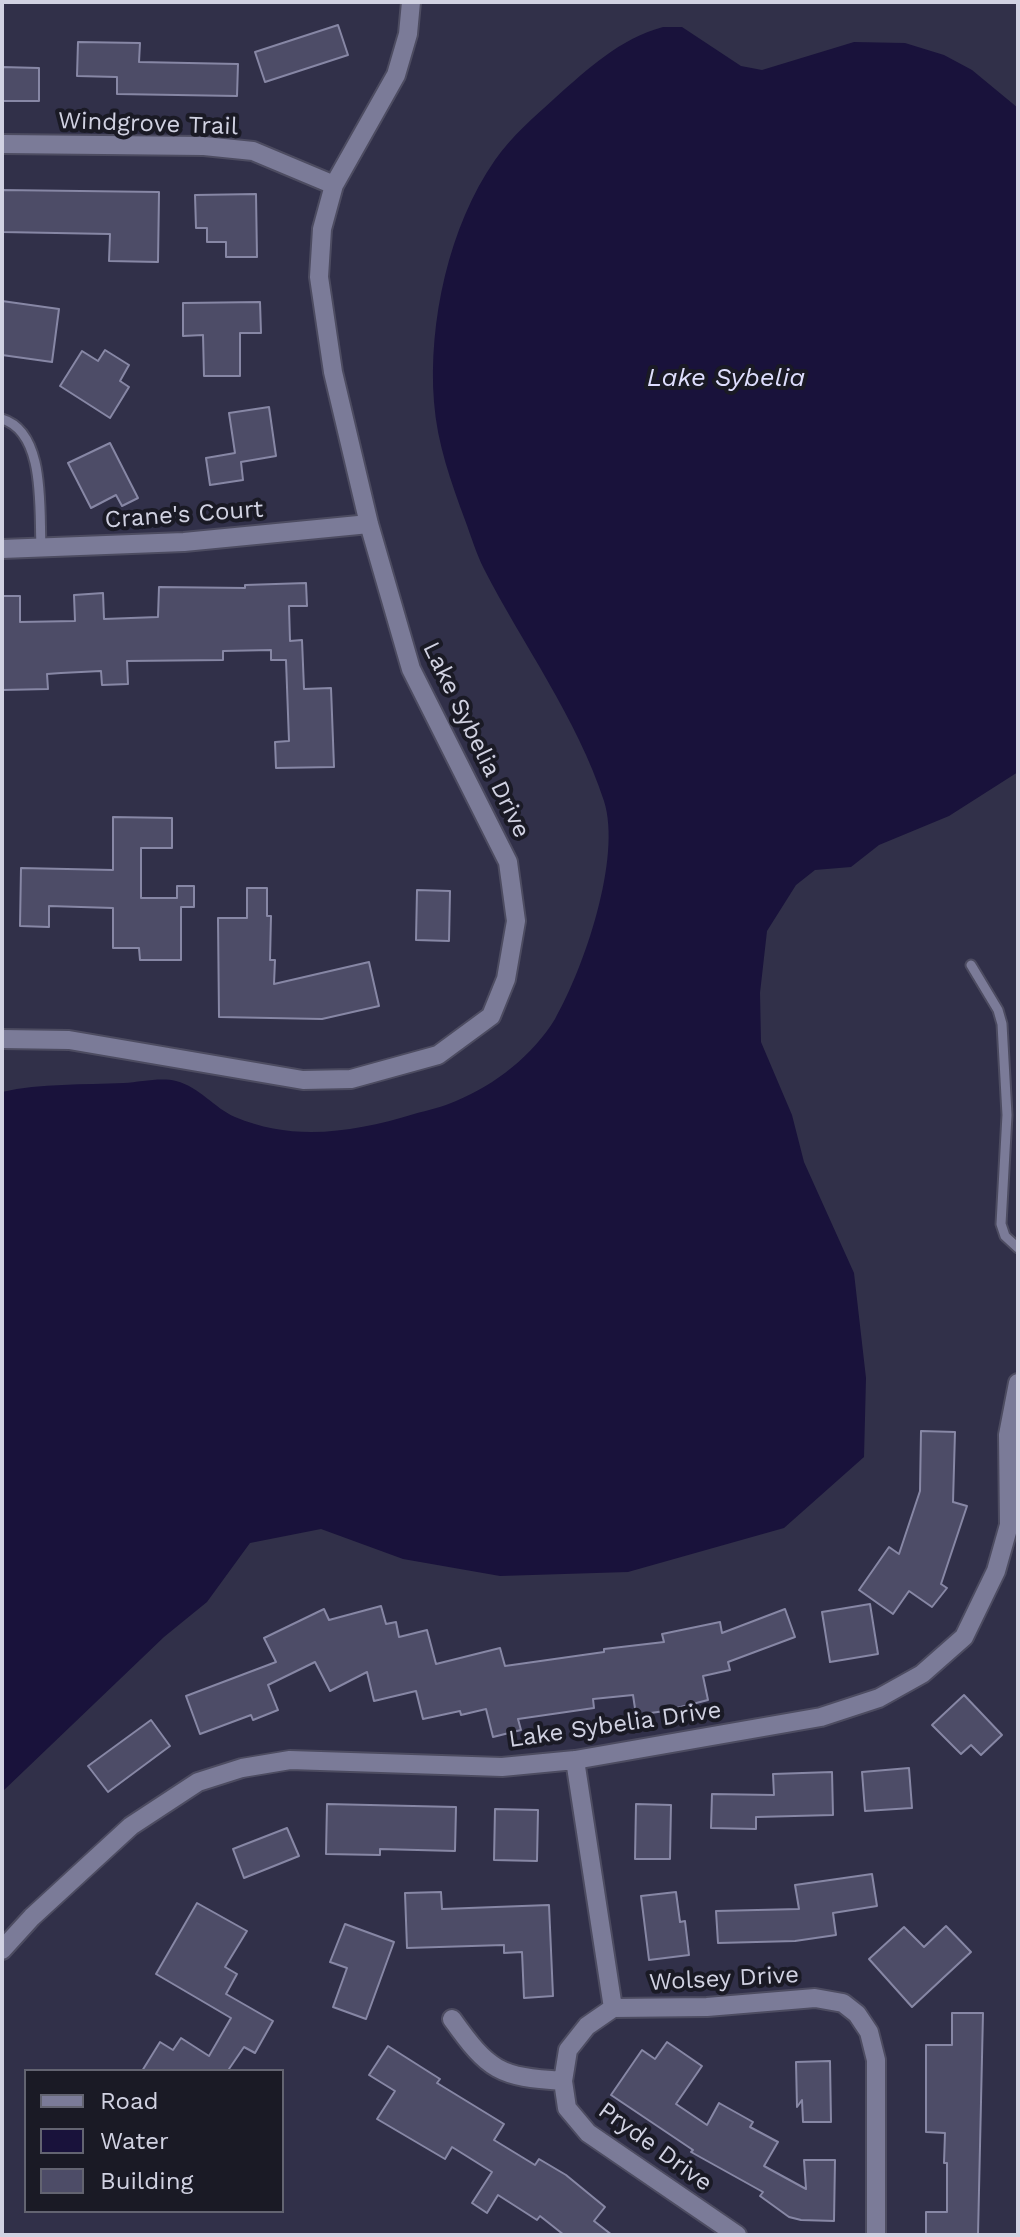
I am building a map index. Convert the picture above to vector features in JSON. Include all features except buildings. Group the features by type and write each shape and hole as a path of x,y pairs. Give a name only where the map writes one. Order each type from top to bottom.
{"street":[{"name":"Lake Sybelia Drive","path":"2,1039 69,1040 303,1080 351,1079 438,1055 491,1016 506,979 516,921 508,862 411,669 369,524 333,372 319,277 322,229 334,185 396,75 408,34 411,2"},
{"name":"Windgrove Trail","path":"2,144 204,146 253,151 334,185"},
{"name":"Crane's Court","path":"2,549 184,542 369,524"},
{"name":"Lake Sybelia Drive","path":"2,1950 32,1917 131,1826 198,1782 227,1773 290,1760 502,1767 575,1760 821,1717 879,1698 922,1674 964,1637 996,1571 1014,1526 1008,1435 1018,1383"},
{"path":"452,2019 472,2047 495,2068 522,2079 563,2081 568,2050 587,2026 613,2008 575,1760"},
{"name":"Wolsey Drive","path":"613,2008 707,2007 815,1998 843,2003 857,2014 869,2032 876,2060 876,2235"},
{"name":"Pryde Drive","path":"563,2081 567,2108 588,2133 737,2235"}],"lane":[{"path":"2,419 11,422 23,434 36,457 41,546"},
{"path":"971,965 998,1010 1002,1024 1007,1115 1001,1224 1005,1236 1018,1248"}],"water":[{"name":"Lake Sybelia","path":"663,27 682,27 741,66 762,70 854,42 905,43 944,55 972,70 1018,108 1018,772 949,816 879,845 851,867 815,870 796,885 767,931 760,993 761,1042 792,1115 804,1162 854,1273 866,1378 864,1457 784,1528 628,1572 500,1576 403,1559 321,1529 250,1543 207,1602 164,1637 2,1792 2,1092 47,1086 170,1080 185,1084 227,1113 257,1125 302,1132 369,1126 451,1103 512,1068 536,1045 555,1019 588,943 604,882 608,852 604,801 579,740 484,569 474,544 438,432 434,402 435,340 445,276 454,244 465,214 495,160 523,128 592,66 632,39"}]}
